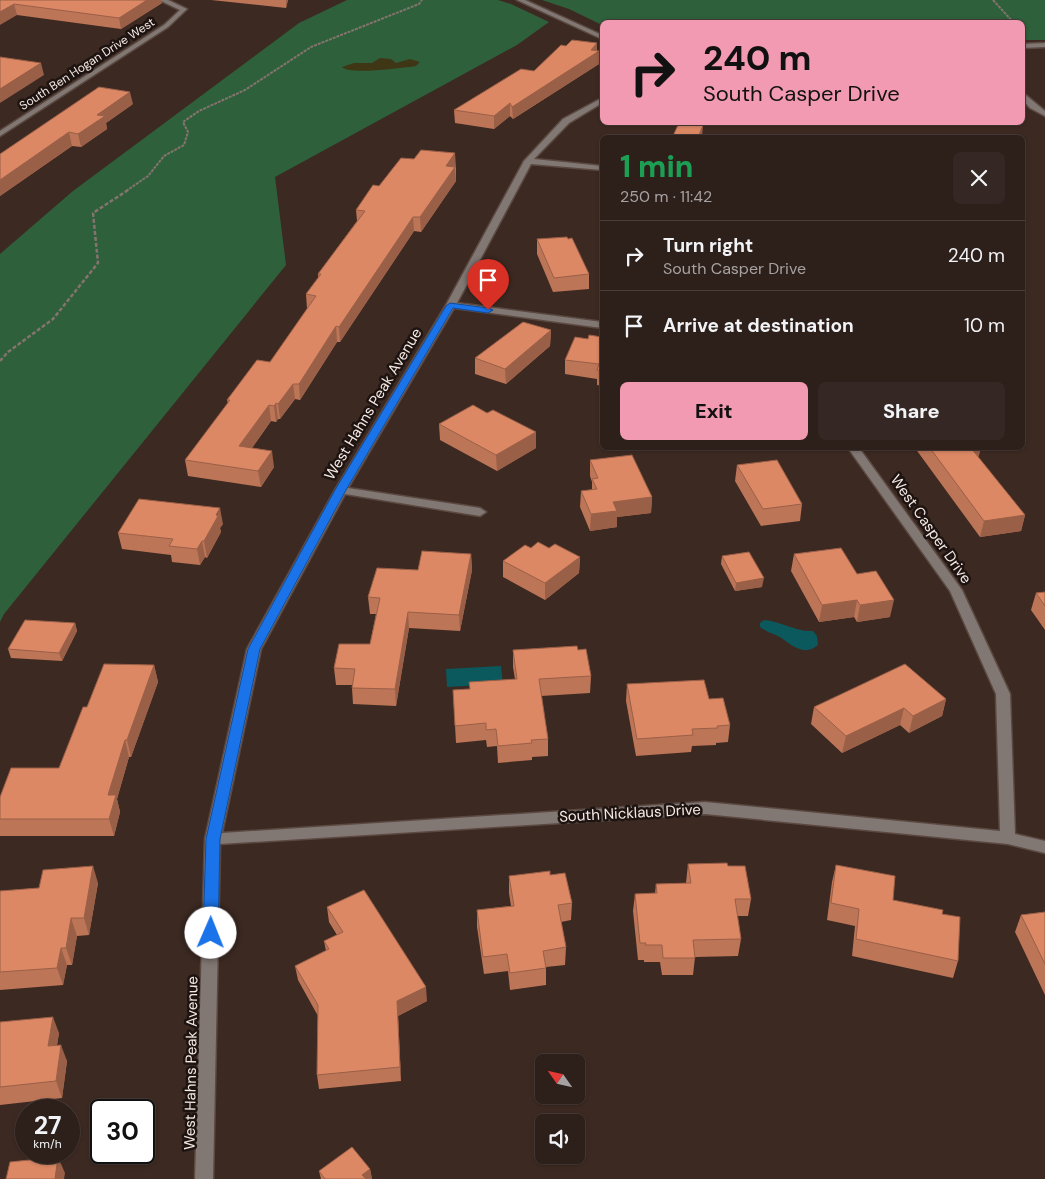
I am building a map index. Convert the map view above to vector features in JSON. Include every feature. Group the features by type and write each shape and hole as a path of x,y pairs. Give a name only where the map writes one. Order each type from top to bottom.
{"street":[{"name":"South Ben Hogan Drive West","path":"0,134 166,26 184,9 162,0"},
{"path":"520,0 600,36"},
{"path":"1025,46 1045,45"},
{"path":"1025,98 1032,106 1045,114"},
{"name":"West Hahns Peak Avenue","path":"204,1179 213,839 254,649 340,490 450,306 528,161 566,120 600,101"},
{"path":"528,161 600,168"},
{"path":"450,306 600,325"},
{"name":"West Casper Drive","path":"855,450 956,590 1003,694 1008,838"},
{"path":"340,490 480,512"},
{"name":"South Nicklaus Drive","path":"213,839 705,808 1008,838 1045,847"}],"path":[{"path":"0,361 8,352 53,319 98,263 93,213 148,176 164,156 184,145 188,132 183,122 199,111 245,90 311,47 419,4 422,0"},
{"path":"993,0 1011,20"}],"green space":[{"path":"347,0 498,0 549,22 517,45 275,177 286,265 4,614 0,622 0,254 73,191 299,23"},
{"path":"542,0 1045,0 1045,40 1025,40 1025,20 600,20 600,24 569,9"}],"sand":[{"path":"380,58 391,59 396,63 410,59 420,62 416,66 374,70 354,71 342,67 354,63 372,63"}],"water":[{"path":"764,620 800,630 813,631 817,636 818,645 807,650 797,648 760,627 760,623"},
{"path":"501,666 503,684 447,687 446,669"}],"building":[{"path":"0,0 147,0 119,18 14,4 0,12"},
{"path":"572,40 597,43 591,50 599,51 512,107 510,103 494,116 454,110 521,69 534,71 561,45 566,46"},
{"path":"0,57 41,63 0,89"},
{"path":"99,87 130,92 97,115 105,116 78,134 69,132 0,180 0,154"},
{"path":"678,125 703,125 699,135 673,135"},
{"path":"421,150 455,153 446,166 455,167 420,217 413,217 339,327 336,326 299,384 293,384 278,404 276,403 274,406 269,405 239,446 272,451 258,471 185,460 257,360 270,362 316,296 306,294 321,274 318,274 365,211 356,210 373,185 379,186 401,158 414,159"},
{"path":"567,237 568,239 572,238 589,274 554,278 537,239"},
{"path":"523,322 551,330 505,369 475,358"},
{"path":"589,335 600,337 600,371 597,370 599,364 565,360 575,337 588,339"},
{"path":"473,405 487,413 493,410 536,432 496,455 439,424"},
{"path":"931,450 973,450 1025,515 984,521"},
{"path":"632,455 652,497 613,502 617,511 591,514 581,491 597,489 592,479 598,478 590,460"},
{"path":"777,460 802,504 763,509 737,465"},
{"path":"139,499 220,508 216,515 218,516 204,541 202,541 197,549 169,546 173,539 118,533"},
{"path":"538,542 549,548 555,544 580,557 545,583 503,561 525,545 531,548"},
{"path":"841,548 857,574 876,571 894,600 860,605 857,600 822,605 794,554"},
{"path":"422,551 471,554 459,615 408,612 395,689 352,688 355,669 334,668 339,644 370,644 380,598 368,597 377,568 418,570"},
{"path":"749,552 764,578 736,583 722,556"},
{"path":"1045,592 1045,606 1036,593"},
{"path":"25,620 75,623 59,653 8,649"},
{"path":"577,646 578,650 586,649 591,676 539,679 548,739 531,740 532,743 498,746 496,729 486,730 486,723 455,726 453,690 470,689 469,682 517,679 513,650"},
{"path":"104,664 154,665 127,740 125,740 108,795 116,795 109,819 0,819 0,797 11,768 59,768 83,707 87,707"},
{"path":"905,664 946,699 913,716 904,708 846,736 814,707"},
{"path":"704,680 709,699 723,698 730,725 717,726 718,728 692,729 693,735 637,739 627,684"},
{"path":"727,863 728,866 745,866 751,899 735,899 741,939 693,940 695,958 663,958 662,945 645,945 646,943 640,943 635,894 657,893 656,884 691,883 688,864"},
{"path":"836,865 895,876 893,900 943,910 942,914 960,917 958,961 856,939 859,909 831,903"},
{"path":"93,866 84,918 71,918 66,948 61,948 57,968 0,972 0,891 39,888 43,870"},
{"path":"550,871 550,875 565,873 572,903 558,905 566,947 543,951 546,968 510,973 507,954 483,957 477,910 514,906 509,876"},
{"path":"364,890 426,987 397,1001 400,1067 317,1075 318,1005 295,966 329,949 324,941 343,932 327,907"},
{"path":"1045,912 1045,964 1021,915"},
{"path":"53,1017 48,1046 61,1045 56,1081 0,1087 0,1022"},
{"path":"352,1147 370,1169 362,1175 366,1179 325,1179 319,1171"},
{"path":"15,1161 15,1164 57,1164 55,1179 6,1179 10,1162"}],"route":[{"path":"211,933 213,839 254,649 340,490 450,306 488,310"}]}
